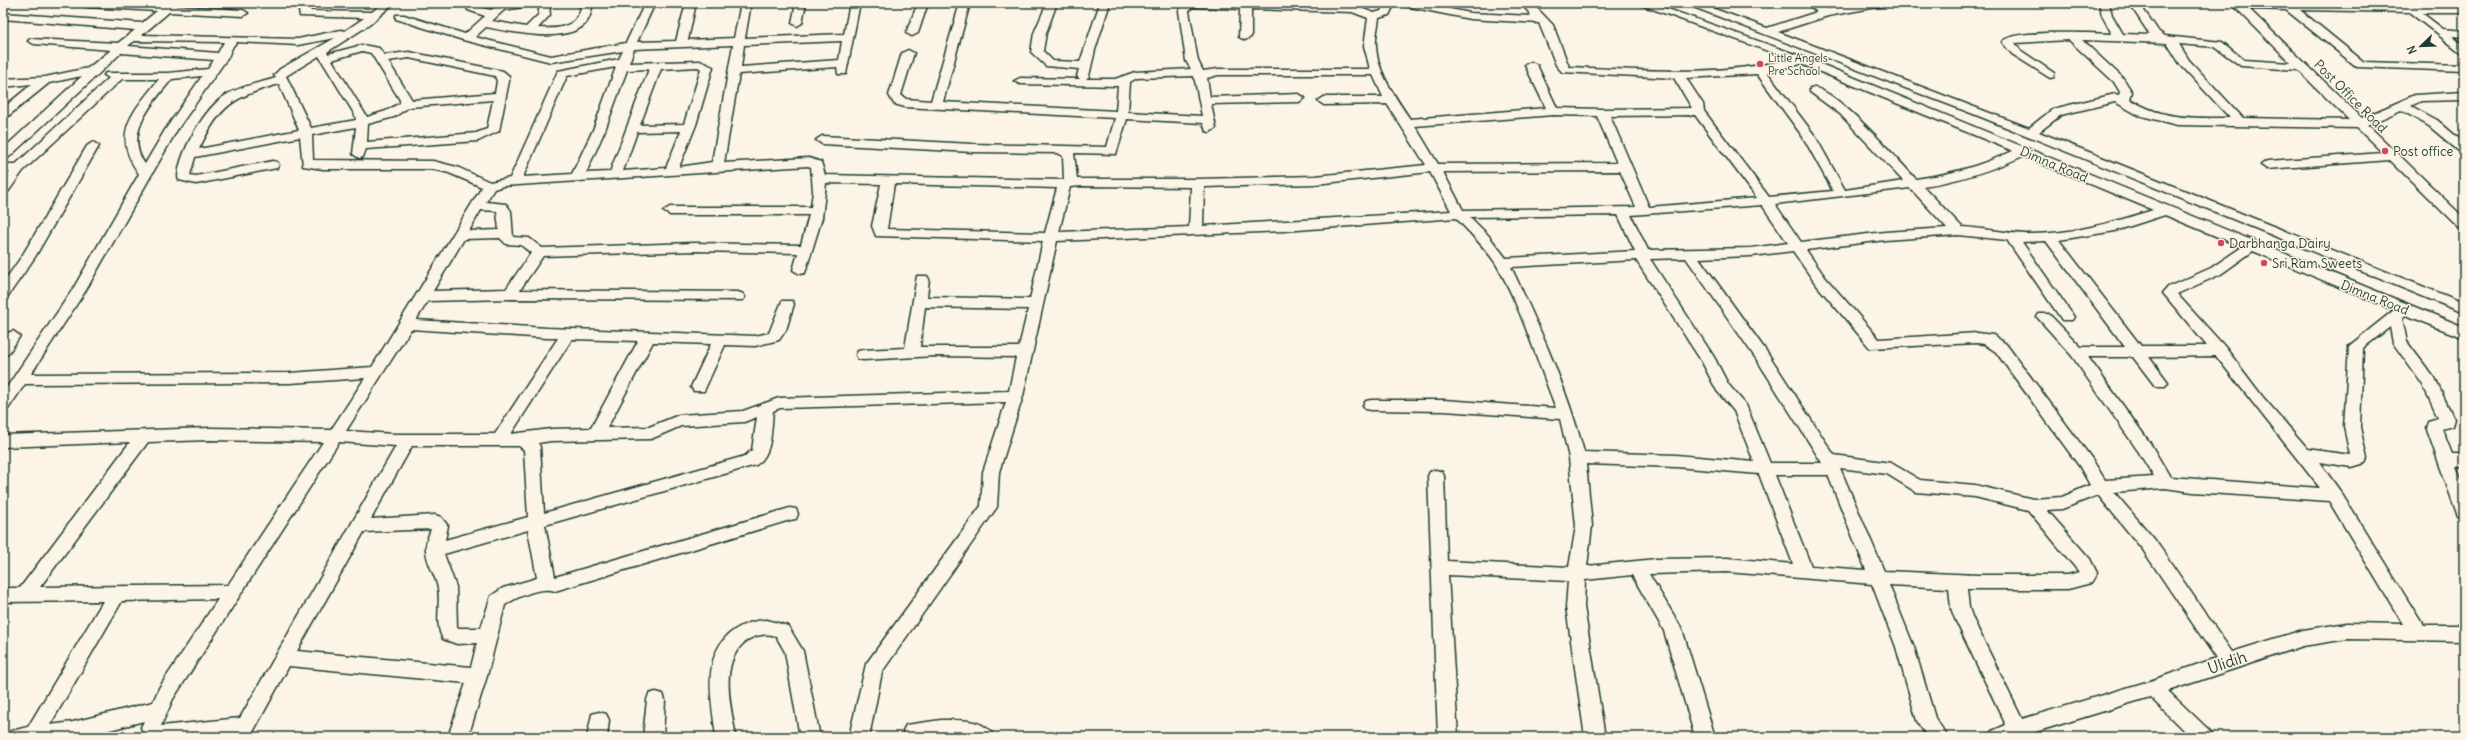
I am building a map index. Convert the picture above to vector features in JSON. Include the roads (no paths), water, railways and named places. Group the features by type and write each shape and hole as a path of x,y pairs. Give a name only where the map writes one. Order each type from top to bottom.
{"street":[{"path":"3,5 8,3"},
{"path":"312,3 304,11 304,14 374,15"},
{"path":"389,3 323,54 284,71 280,75 306,131 307,163 322,165 418,164 444,167 489,186"},
{"path":"476,3 472,8 493,12"},
{"path":"482,3 493,12"},
{"path":"467,38 493,12 505,5 524,3"},
{"path":"528,31 544,15 544,3"},
{"path":"483,23 528,31 564,29 579,24 588,7 582,3"},
{"path":"577,178 599,130 630,46 650,3"},
{"path":"682,44 691,3"},
{"path":"714,167 718,164 746,3"},
{"path":"798,23 801,3"},
{"path":"735,71 842,68 855,3"},
{"path":"912,33 923,3"},
{"path":"936,105 965,3"},
{"path":"1052,3 1040,33 1037,52 1050,64 1085,66"},
{"path":"1082,81 1085,66 1105,3"},
{"path":"908,53 896,98 905,103 1122,116 1209,124 1199,74 1192,60 1184,8 1194,3 1353,6 1374,16 1385,13 1390,3"},
{"path":"1405,3 1470,16 1543,20"},
{"path":"1526,3 1547,25 1562,65 1566,70 1678,75 1760,70 1802,60"},
{"name":"Dimna Road","path":"1640,3 1802,60 2252,246 2400,313 2463,334"},
{"path":"1688,3 1768,30 2030,133 2464,308"},
{"path":"1811,3 1826,13"},
{"path":"1768,30 1852,6 1883,3"},
{"path":"2104,3 2107,14 2120,38"},
{"path":"2134,3 2155,34 2167,40 2184,62 2240,122"},
{"path":"2442,3 2451,10"},
{"path":"87,4 170,6 243,14"},
{"path":"1245,37 1246,5"},
{"path":"2238,5 2407,6 2464,10"},
{"name":"Post Office Road","path":"2238,5 2464,225"},
{"path":"3,156 88,74 170,6"},
{"path":"2288,6 2361,65 2464,68"},
{"path":"2407,6 2464,52"},
{"path":"3,16 145,27"},
{"path":"1374,16 1370,46 1377,72 1390,100 1407,123 1459,214 1482,238 1502,264 1522,305 1566,414 1577,458 1584,526 1577,574 1575,607 1595,737"},
{"path":"400,17 542,59 630,46 739,43 848,37"},
{"path":"132,38 235,39 298,42 351,31"},
{"path":"2439,32 2464,34"},
{"path":"2073,37 2120,80 2126,92 2124,100"},
{"path":"2050,75 2016,52 2008,42 2029,38 2073,37 2167,40 2218,44 2241,63 2302,67"},
{"path":"3,405 79,290 171,130 222,56 228,44 235,39"},
{"path":"34,41 222,56"},
{"path":"323,54 369,48 375,50 406,100 406,104"},
{"path":"323,54 361,115 363,122 356,165"},
{"path":"360,146 478,137 493,131 503,76 499,73 409,55 380,59"},
{"path":"515,181 562,73 623,65 656,66 700,64 706,66 689,127 671,172"},
{"path":"1531,65 1553,111"},
{"path":"615,175 656,66"},
{"path":"1760,70 1809,136 1841,194"},
{"path":"3,83 45,80 88,74 168,76 210,72"},
{"path":"1020,81 1082,81 1117,83 1124,82 1135,75 1204,74 1218,72 1377,72"},
{"path":"3,188 19,168 119,75"},
{"path":"1678,75 1697,104 1698,111 1766,201 1844,310 1875,344 1977,338 1996,343 2081,457 2100,486 2149,545 2228,661"},
{"path":"146,174 134,158 130,138 131,130 142,109 168,76"},
{"path":"3,114 45,80"},
{"path":"273,165 196,180 188,180 184,177 183,172 190,154 220,105 233,96 281,80"},
{"path":"3,95 18,82"},
{"path":"822,140 972,148 1112,151 1122,116 1124,82"},
{"path":"1814,90 1844,112 1958,231"},
{"path":"190,154 306,131 363,122 390,114 406,104 500,96"},
{"path":"2030,133 2063,110 2110,98 2124,100 2142,112 2166,119 2359,124 2419,98 2464,96"},
{"path":"1205,101 1299,98"},
{"path":"1324,101 1390,100"},
{"path":"2400,105 2433,123 2464,149"},
{"path":"1407,123 1553,111 1602,113 1698,111"},
{"path":"1602,113 1627,167 1644,211"},
{"path":"632,129 689,127"},
{"path":"418,164 431,140"},
{"path":"3,293 28,257 93,146"},
{"path":"858,737 873,670 989,507 991,472 1015,396 1051,237 1068,183 1069,155 1061,149"},
{"path":"888,180 879,226 881,233 1051,237 1284,227 1459,214 1644,211 1766,201 1841,194 1914,184 1969,174 2024,151"},
{"path":"2267,165 2393,156"},
{"path":"243,734 239,726 228,725 168,736 152,734 151,727 158,709 425,296 489,186 494,183 515,181 671,172 714,167 814,163 817,165 819,179 816,211 800,270"},
{"path":"819,179 1068,183 1198,183 1315,180 1434,168 1627,167"},
{"path":"3,168 19,168"},
{"path":"1196,231 1198,183"},
{"path":"477,206 501,207 504,210 506,234 511,241 524,241 539,252 694,247 806,249"},
{"path":"1502,264 1642,255 1751,252 1885,236 1958,231 1985,232 2012,236 2050,237 2115,227 2166,210"},
{"path":"670,211 816,211"},
{"path":"1622,211 1634,232 1642,255 1709,361 1722,387 1741,409 1804,572"},
{"path":"460,236 506,234"},
{"path":"2012,236 2024,257 2067,317"},
{"path":"2050,237 2160,382"},
{"path":"2252,246 2216,271 2170,293 2178,306 2220,351 2256,400 2303,454 2334,495 2357,536 2417,631"},
{"path":"510,294 539,252"},
{"path":"1689,253 1768,366 1831,465 1854,516 1876,576 1905,647 1927,721 1938,737"},
{"path":"912,352 922,279"},
{"path":"425,296 510,294 738,297"},
{"path":"919,302 1036,304"},
{"path":"407,324 568,334 755,341 774,337 779,330 787,304"},
{"path":"2303,454 2352,461 2359,459 2352,427 2356,346 2400,313"},
{"path":"2400,313 2400,343 2430,383 2446,419 2446,422 2444,423 2434,424 2445,460 2464,511"},
{"path":"2044,317 2076,352 2144,447 2165,482"},
{"path":"499,440 568,334"},
{"path":"3,350 13,336"},
{"path":"595,435 648,337"},
{"path":"699,387 720,340"},
{"path":"2076,352 2220,351"},
{"path":"863,354 912,352 1026,352"},
{"path":"21,379 290,378 377,372"},
{"path":"3,440 210,434 335,436 407,440 522,440 551,435 651,433 679,421 744,416 779,403 1015,396"},
{"path":"1371,405 1433,404 1493,411 1566,414"},
{"path":"434,550 537,523 750,460 757,457 760,450 766,408"},
{"path":"25,594 143,437"},
{"path":"243,734 284,658 407,440"},
{"path":"522,440 532,447 537,536 546,578 549,582"},
{"path":"1577,458 1662,460 1765,469 1831,465 1887,468 1916,486 1975,491 2033,505 2062,503 2075,499 2100,486 2165,482 2193,486 2334,495"},
{"path":"2445,460 2464,460"},
{"path":"1436,476 1439,568 1448,737"},
{"path":"1439,568 1577,574 1638,568 1727,565 1804,572 1957,580 2068,582 2085,578 2088,572 2084,564 2033,505"},
{"path":"458,737 478,676 494,608 502,596 549,582 555,584 565,582 790,514"},
{"path":"359,526 435,522 440,526 434,550 448,588 449,609 446,621 449,634 457,636 488,635"},
{"path":"1638,568 1673,629 1705,737"},
{"path":"1957,580 1960,608 1964,620 2017,729"},
{"path":"3,595 118,592 233,592"},
{"path":"25,736 118,592"},
{"path":"726,737 720,684 721,663 724,651 739,635 763,626 782,631 794,651 810,737"},
{"name":"Ulidih","path":"1999,737 2017,729 2153,688 2228,661 2303,638 2347,631 2464,633"},
{"path":"284,658 478,676"},
{"path":"2153,688 2203,737"},
{"path":"653,737 656,700"},
{"path":"25,736 91,732 158,709"},
{"path":"913,731 968,728 978,731 984,737"}],"place":[{"name":"Little Angels Pre School","path":"1760,64"},
{"name":"Post office","path":"2385,151"},
{"name":"Darbhanga Dairy","path":"2221,243"},
{"name":"Sri Ram Sweets","path":"2264,263"}]}
